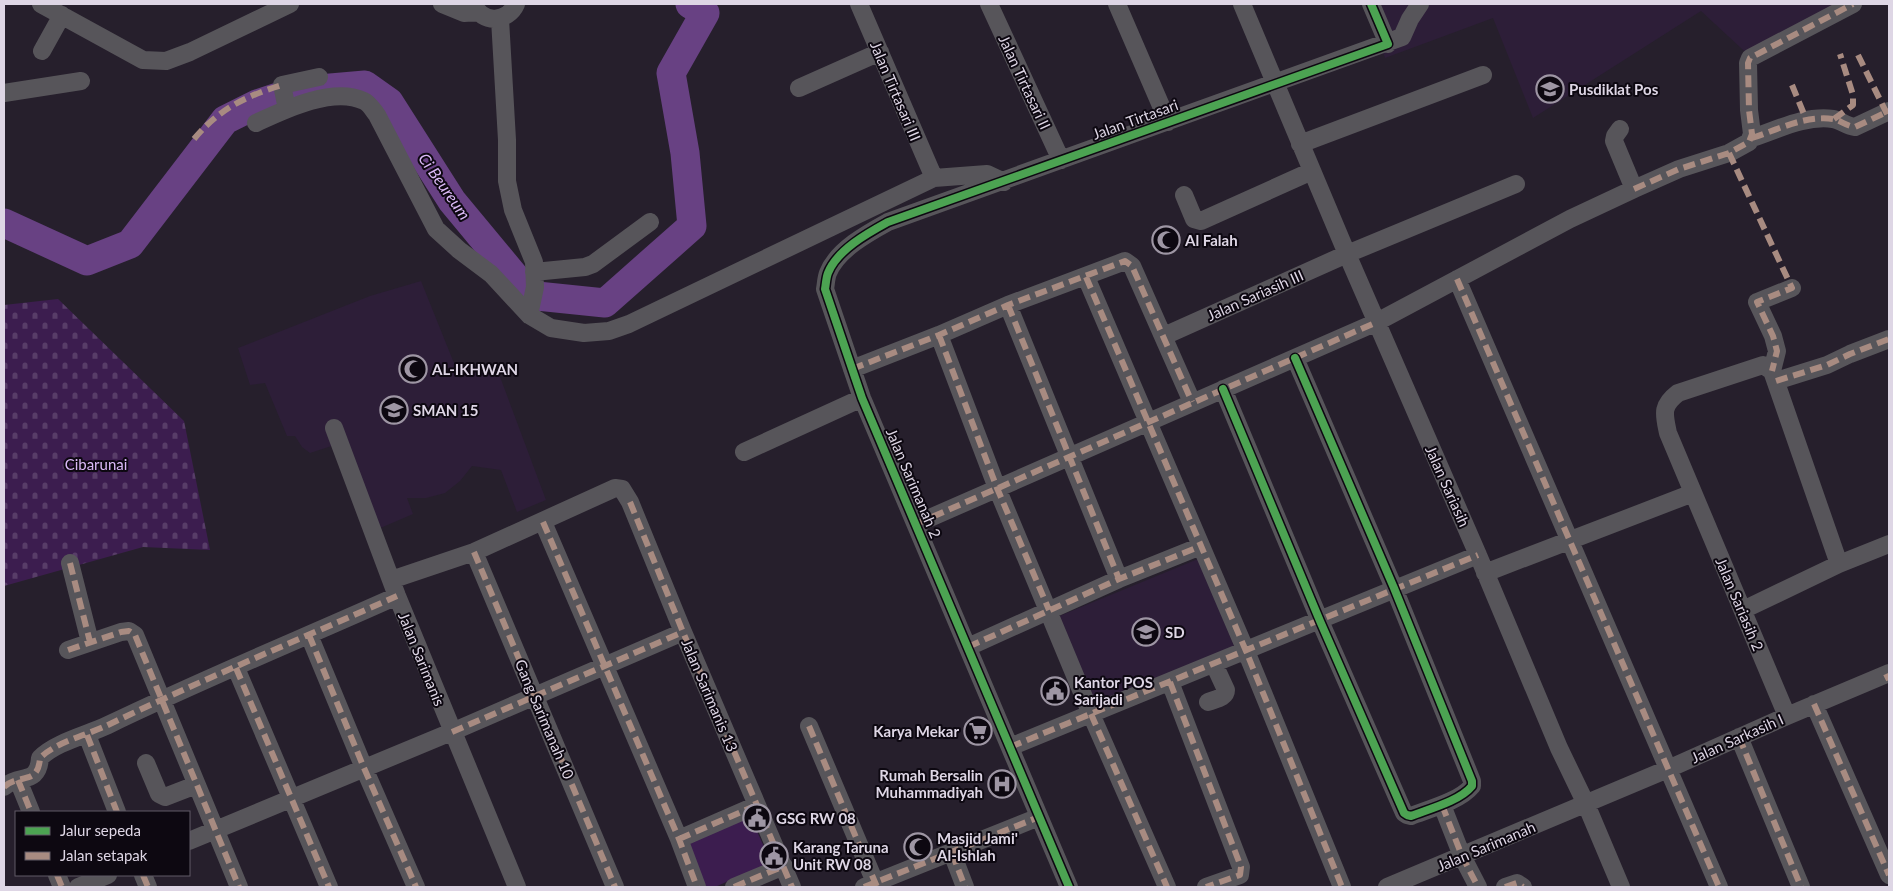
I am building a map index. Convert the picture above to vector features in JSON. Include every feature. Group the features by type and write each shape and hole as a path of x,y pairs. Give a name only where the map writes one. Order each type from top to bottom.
{"street":[{"path":"41,4 143,60 166,61 190,52 290,4"},
{"path":"442,4 464,12 477,8 490,19 500,19 507,16 516,4"},
{"name":"Jalan Tirtasari III","path":"859,4 934,178"},
{"name":"Jalan Tirtasari II","path":"989,4 1061,160"},
{"path":"1117,4 1168,122"},
{"name":"Jalan Sariasih","path":"1242,4 1376,322 1478,555 1558,748 1586,804 1622,887"},
{"path":"1371,4 1388,44 1402,38 1410,19 1420,4"},
{"path":"1752,138 1749,110 1748,63 1750,58 1852,4"},
{"path":"42,51 62,15"},
{"path":"500,19 507,140 507,182 513,210 534,262 533,294 551,328 584,333 609,331 629,324 934,178 987,174 1004,182"},
{"name":"Jalan Tirtasari","path":"1004,182 1388,44"},
{"path":"799,88 880,52"},
{"path":"1300,144 1483,74"},
{"path":"285,100 282,85 319,77"},
{"path":"4,93 81,81"},
{"path":"256,123 285,100 329,97 354,98 366,102 377,115 436,229 458,250 491,274 533,294"},
{"path":"916,524 1376,322 1595,207 1679,169 1729,153 1747,145 1752,138 1806,119 1834,119 1855,127 1889,111"},
{"path":"1620,129 1614,141 1634,190"},
{"path":"1184,194 1194,219 1201,221 1312,171"},
{"name":"Jalan Sarimanah 2","path":"1004,182 888,222 864,235 834,263 828,273 825,289 862,398 1069,887"},
{"name":"Jalan Sariasih III","path":"1164,336 1347,254 1516,184"},
{"path":"533,294 593,264 650,222"},
{"path":"852,369 1122,261 1130,263 1192,402"},
{"path":"1086,277 1246,651 1342,887"},
{"path":"1456,279 1571,540 1719,887"},
{"path":"1792,288 1757,302 1778,351 1774,376 1839,564"},
{"path":"1008,305 1119,579"},
{"path":"939,335 997,488 1091,714 1167,887"},
{"path":"1774,376 1827,365 1889,339"},
{"path":"1223,389 1320,621 1404,812 1411,816 1442,805 1468,790 1472,786 1472,780 1394,588 1295,358"},
{"name":"Jalan Sariasih 2","path":"1774,376 1762,366 1678,393 1669,400 1664,415 1668,433 1787,716"},
{"path":"744,452 862,398"},
{"name":"Jalan Sarimanis","path":"334,428 397,596 517,887"},
{"name":"Jalan Sarimanis 13","path":"542,522 615,488 622,489 630,502 683,632 792,887"},
{"path":"1485,573 1693,493"},
{"path":"391,580 474,552 542,522 698,887"},
{"path":"1743,610 1839,564 1889,544"},
{"path":"968,647 1119,579 1201,546"},
{"name":"Gang Sarimanah 10","path":"474,552 615,887"},
{"path":"1010,747 1478,555"},
{"path":"70,563 90,642"},
{"path":"30,811 11,784 36,774 40,758 47,752 61,744 87,736 161,700 397,596"},
{"path":"68,650 121,632 132,632 135,635 239,887"},
{"path":"190,841 452,732 683,632"},
{"path":"310,635 364,768 416,887"},
{"path":"1208,702 1224,696 1226,693 1214,664"},
{"path":"236,668 329,887"},
{"name":"Jalan Sarkasih I","path":"1586,804 1814,704 1888,676"},
{"path":"1170,682 1241,868 1240,875 1209,887"},
{"path":"1814,704 1885,854 1889,875"},
{"path":"809,726 872,886 1039,817"},
{"path":"87,736 118,811"},
{"path":"1739,737 1801,887"},
{"path":"146,763 159,794 165,796 196,785"},
{"name":"Jalan Sarimanah","path":"1387,887 1586,804"},
{"path":"679,839 757,805"},
{"path":"1442,805 1462,856 1478,887"},
{"path":"952,853 965,887"},
{"path":"734,887 784,866"},
{"path":"78,887 106,876"},
{"path":"1505,887 1517,883 1523,887"}],"shaded area":[{"name":"Pusdiklat Pos","path":"1366,4 1862,4 1755,61 1701,11 1533,118 1493,18 1385,58"},
{"name":"SMAN 15","path":"421,281 460,378 496,366 546,500 517,512 501,470 472,466 460,481 445,493 426,498 407,498 413,514 378,529 347,441 310,453 302,447 295,436 287,436 265,383 250,385 238,348 370,296"},
{"name":"SD","path":"1198,559 1235,648 1094,706 1057,617"}],"green space":[{"name":"Cibarunai","path":"58,299 184,421 210,550 143,547 4,586 4,305"},
{"path":"749,814 771,862 715,887 705,887 685,843"}],"waterway":[{"name":"Ci Beureum","path":"4,223 87,261 130,244 225,120 257,104 296,91 365,85 389,102 452,201 525,289 537,296 605,303 692,226 685,153 671,73 705,13 690,4"}],"marked path":[{"path":"1634,189 1679,169 1729,153 1749,142 1752,134 1749,110 1748,63 1750,58 1853,4"},
{"path":"1834,119 1853,105 1853,95 1840,54"},
{"path":"1858,55 1889,118"},
{"path":"194,139 213,119 234,105 282,85"},
{"path":"1792,85 1806,119"},
{"path":"1752,138 1791,124 1812,119 1833,119 1855,127 1889,111"},
{"path":"1729,153 1792,288 1757,302 1773,336 1777,351 1772,371"},
{"path":"852,369 939,335 1008,305 1125,261 1132,266 1192,402"},
{"path":"1086,277 1246,651 1342,887"},
{"path":"1457,279 1719,887"},
{"path":"1008,305 1119,579"},
{"path":"916,524 1377,322"},
{"path":"939,335 997,488 1049,610"},
{"path":"1776,381 1827,365 1889,339"},
{"path":"630,502 683,632 792,887"},
{"path":"543,522 679,839 697,887"},
{"path":"968,647 1119,579 1201,546"},
{"path":"474,552 615,887"},
{"path":"1010,747 1478,555"},
{"path":"70,563 90,642"},
{"path":"4,787 16,780 32,776 36,772 40,758 63,743 108,725 216,675 397,596"},
{"path":"68,650 121,632 129,631 135,635 239,887"},
{"path":"452,732 683,632"},
{"path":"309,635 416,887"},
{"path":"236,668 329,887"},
{"path":"1886,674 1889,680"},
{"path":"1170,682 1241,867 1240,875 1206,887"},
{"path":"1814,704 1889,875"},
{"path":"1091,714 1167,887"},
{"path":"809,726 877,887"},
{"path":"87,735 117,811"},
{"path":"1739,737 1801,887"},
{"path":"18,780 31,811"},
{"path":"679,839 757,805"},
{"path":"1442,805 1462,856 1478,887"},
{"path":"864,887 1039,817"},
{"path":"952,853 965,887"},
{"path":"734,887 784,866"},
{"path":"57,876 62,887"},
{"path":"143,876 148,887"},
{"path":"1505,887 1517,883 1523,887"}],"cycle path":[{"path":"1069,887 862,398 825,289 827,275 838,257 854,243 888,222 1388,44 1371,4"},
{"path":"1223,389 1320,621 1404,813 1411,816 1444,804 1467,791 1472,786 1472,781 1394,588 1295,358"}],"place":[{"name":"Pusdiklat Pos","path":"1550,89"},
{"name":"Al Falah","path":"1166,240"},
{"name":"AL-IKHWAN","path":"413,369"},
{"name":"SMAN 15","path":"394,410"},
{"name":"SD","path":"1146,632"},
{"name":"Kantor POS Sarijadi","path":"1055,691"},
{"name":"Karya Mekar","path":"978,731"},
{"name":"Rumah Bersalin Muhammadiyah","path":"1002,784"},
{"name":"GSG RW 08","path":"757,818"},
{"name":"Masjid Jami' Al-Ishlah","path":"918,847"},
{"name":"Karang Taruna Unit RW 08","path":"774,856"}]}
